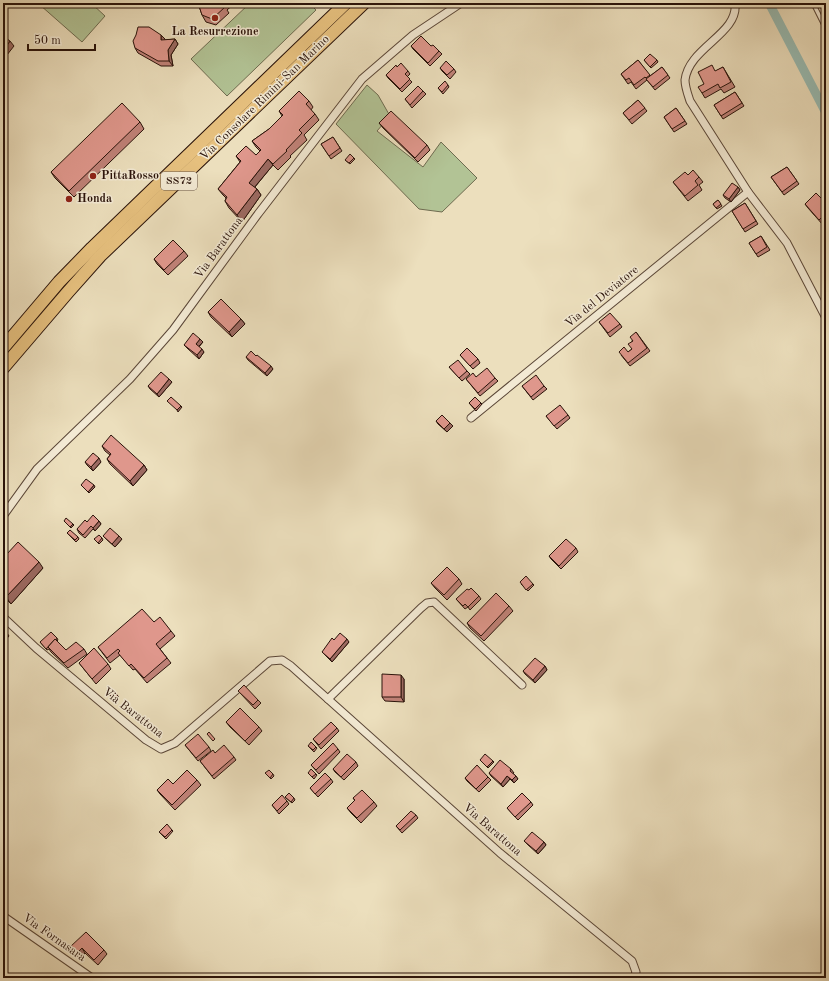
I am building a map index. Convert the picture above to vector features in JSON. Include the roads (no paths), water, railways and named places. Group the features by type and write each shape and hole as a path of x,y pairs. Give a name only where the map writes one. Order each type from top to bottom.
{"main road":[{"name":"Via Consolare Rimini-San Marino","path":"3,348 59,282 92,248 346,3"},
{"name":"Via Consolare Rimini-San Marino","path":"3,368 37,326 100,256 364,3"}],"street":[{"path":"3,7 6,3"},
{"name":"Via Barattona","path":"3,516 37,469 130,379 173,330 258,214 362,79 413,34 461,3"},
{"path":"735,3 734,17 729,25 695,58 689,68 685,80 686,89 690,101 748,192 787,243 826,318"},
{"name":"Via del Deviatore","path":"471,418 748,192"},
{"path":"328,699 420,608 427,603 434,602 522,685"},
{"name":"Via Barattona","path":"3,617 36,648 146,740 161,749 175,743 270,661 282,660 328,699 500,853 632,961 636,972 634,978"},
{"name":"Via Fornasara","path":"3,916 92,978"}],"lane":[{"path":"813,3 826,29"}],"waterway":[{"path":"769,3 826,113"}],"place":[{"name":"La Resurrezione","path":"215,18"},
{"name":"PittaRosso","path":"93,176"},
{"name":"Honda","path":"69,199"}]}
